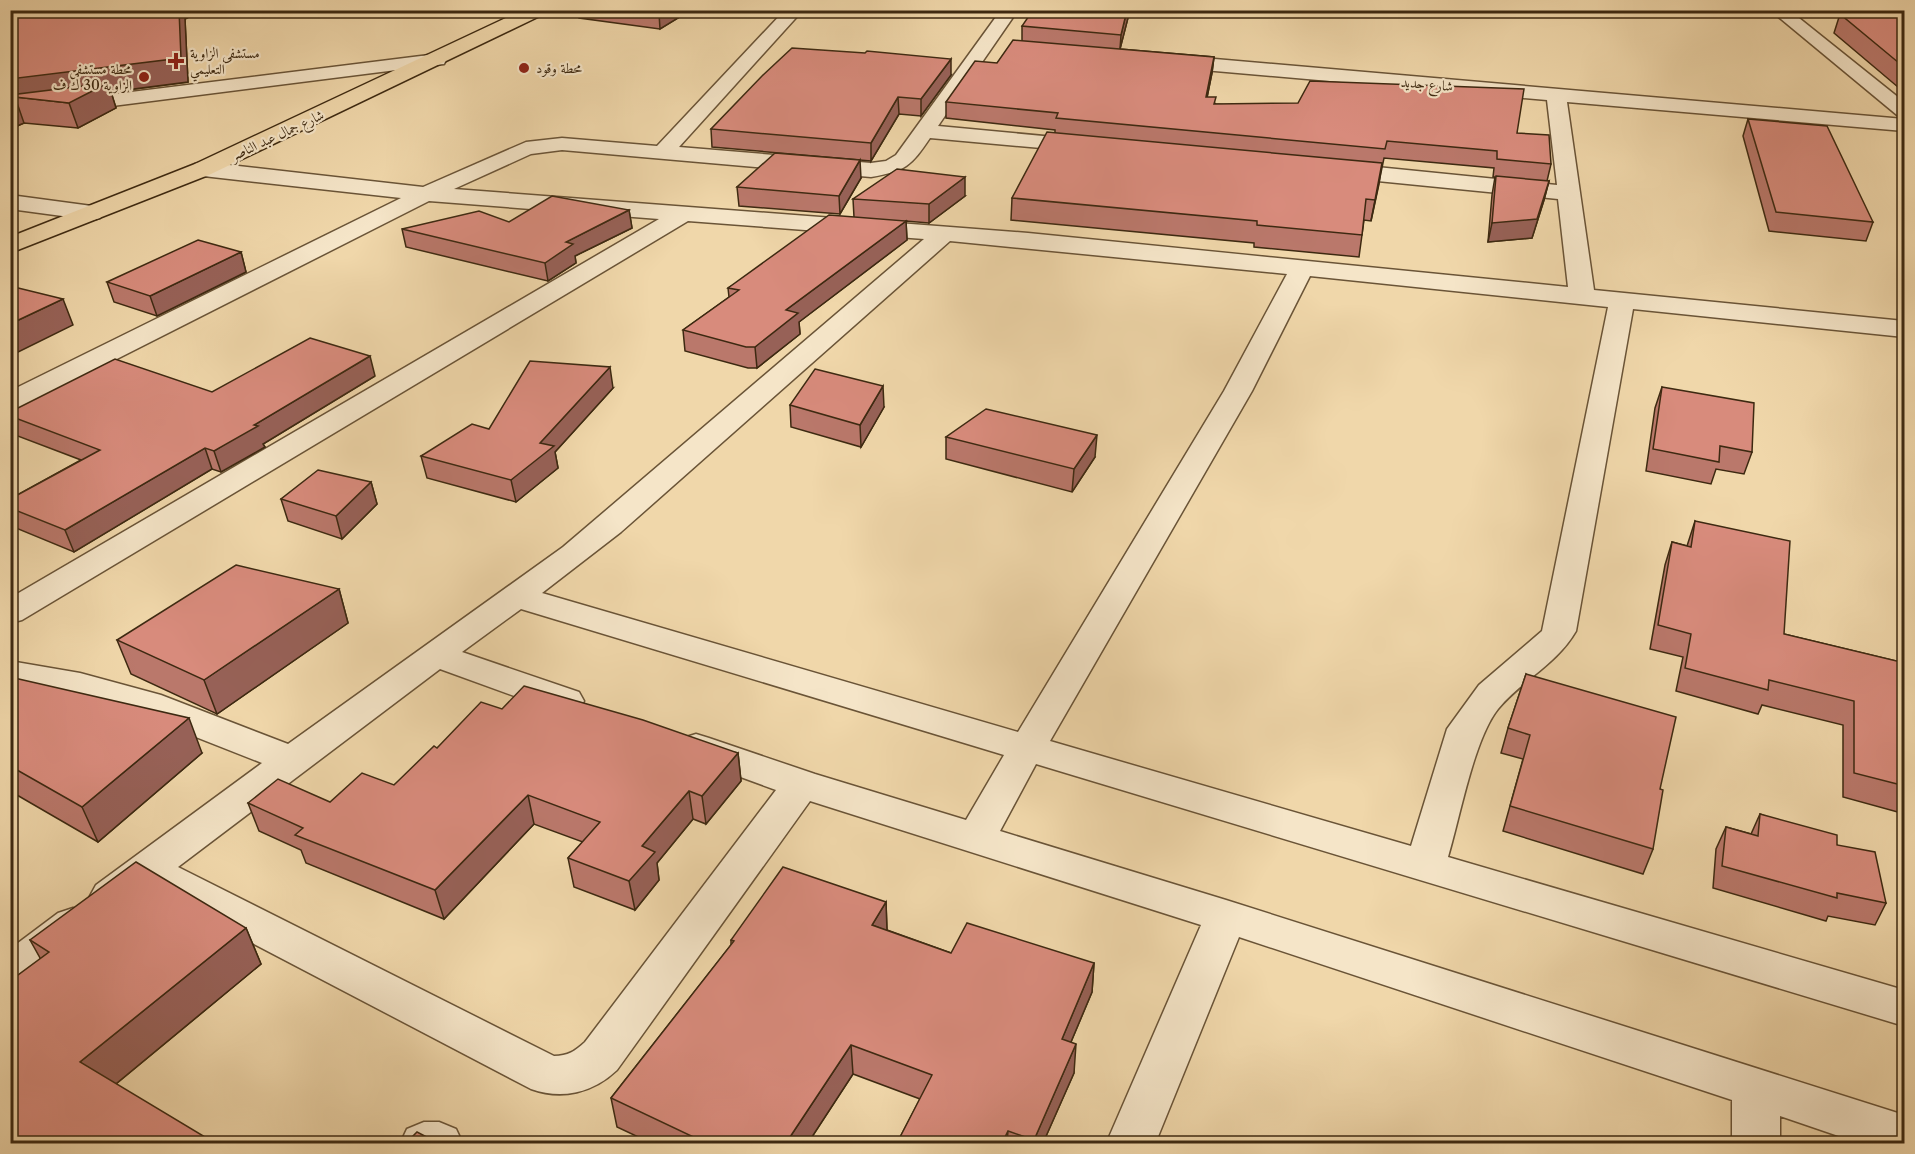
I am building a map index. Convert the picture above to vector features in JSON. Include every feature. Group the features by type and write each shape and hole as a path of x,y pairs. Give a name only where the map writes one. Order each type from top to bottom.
{"main road":[{"name":"شارع جمال عبد الناصر","path":"10,246 203,169 538,10"}],"street":[{"path":"663,152 795,10"},
{"path":"10,402 426,194 537,145 562,144 882,170 899,164 926,131 1010,10"},
{"path":"1778,10 1905,111"},
{"path":"985,45 1008,47"},
{"name":"شارع جديد","path":"1151,59 1905,125"},
{"path":"10,112 176,94 436,60"},
{"path":"176,94 375,89"},
{"path":"1556,95 1582,297"},
{"path":"926,131 1105,148"},
{"path":"203,169 426,194 1028,240 1622,301 1902,335"},
{"path":"1319,169 1569,193"},
{"path":"10,202 92,213"},
{"path":"10,613 683,214"},
{"path":"10,974 146,869 292,760 518,597 610,525 943,235"},
{"path":"976,838 1026,749 1238,391 1302,268"},
{"path":"1425,867 1466,729 1476,711 1511,674 1552,642 1559,631 1622,301"},
{"path":"518,597 1905,1008"},
{"path":"437,656 603,714"},
{"path":"10,672 80,685 148,704 292,760"},
{"path":"658,734 801,784 1226,916 1756,1090 1905,1136"},
{"path":"146,869 548,1075 561,1077 591,1066 601,1056 801,784"},
{"path":"1131,1143 1226,916"},
{"path":"1756,1090 1756,1143"},
{"path":"423,1143 439,1143"}],"building":[{"path":"10,10 179,10 181,58 10,79"},
{"path":"638,10 663,10 659,13"},
{"path":"1033,10 1085,12 1085,10 1127,10 1121,35 1022,26"},
{"path":"1840,14 1905,16 1905,68"},
{"path":"1013,40 1214,57 1206,97 1216,97 1214,104 1298,103 1310,81 1524,89 1517,133 1549,135 1551,164 1497,159 1497,151 1387,141 1385,149 1056,118 1058,113 946,102 975,61 997,63"},
{"path":"792,48 865,53 867,51 951,59 921,99 898,97 871,143 711,129"},
{"path":"108,83 69,103 15,97 10,100 10,95"},
{"path":"1748,119 1827,126 1873,222 1776,212"},
{"path":"1047,132 1382,163 1375,200 1366,199 1362,235 1257,225 1257,221 1012,198"},
{"path":"775,153 860,160 839,196 737,187"},
{"path":"897,169 965,177 929,204 853,199"},
{"path":"1496,176 1549,181 1537,219 1492,223"},
{"path":"552,196 629,210 566,242 573,244 545,263 402,229 479,211 509,222"},
{"path":"829,215 906,221 786,310 798,313 755,347 746,347 683,330 739,290 728,288"},
{"path":"198,240 241,252 150,296 107,282"},
{"path":"10,286 63,299 10,324"},
{"path":"310,338 370,356 254,425 258,426 214,451 205,448 65,530 10,508 10,499 100,450 10,416 10,412 115,359 212,392"},
{"path":"530,361 610,367 540,443 554,446 511,480 421,456 472,424 489,429"},
{"path":"815,369 883,386 860,425 790,405"},
{"path":"1662,387 1754,403 1752,452 1720,446 1719,462 1653,449"},
{"path":"986,409 1097,435 1074,469 946,437"},
{"path":"318,470 371,482 336,516 281,499"},
{"path":"1695,521 1790,541 1784,634 1905,663 1905,786 1854,773 1854,701 1769,680 1768,690 1685,668 1691,634 1658,625 1672,542 1691,547"},
{"path":"236,565 339,589 204,680 117,640"},
{"path":"1526,674 1676,717 1660,789 1663,790 1653,849 1510,806 1530,735 1508,728"},
{"path":"10,677 189,718 82,807 10,766"},
{"path":"524,686 643,720 738,753 702,796 689,791 642,846 655,852 629,881 568,858 600,822 528,795 435,890 295,835 303,828 248,803 278,779 330,802 362,773 394,785 434,746 437,748 481,702 502,709"},
{"path":"1760,814 1837,835 1837,845 1875,852 1886,903 1837,893 1837,898 1722,866 1726,827 1758,836"},
{"path":"136,862 246,928 80,1062 215,1143 10,1143 10,981 49,952 30,940"},
{"path":"783,867 886,902 872,925 951,953 967,923 1094,963 1062,1039 1076,1044 1034,1140 1008,1131 1002,1143 897,1143 932,1075 851,1045 786,1143 706,1143 611,1098 734,941 731,940"},
{"path":"417,1132 438,1143 406,1143"}],"place":[{"name":"مستشفى الزاوية التعليمي","path":"176,61"},
{"name":"محطة وقود","path":"524,68"},
{"name":"محطة مستشفي الزاوية 30 ك ف","path":"144,77"}]}
